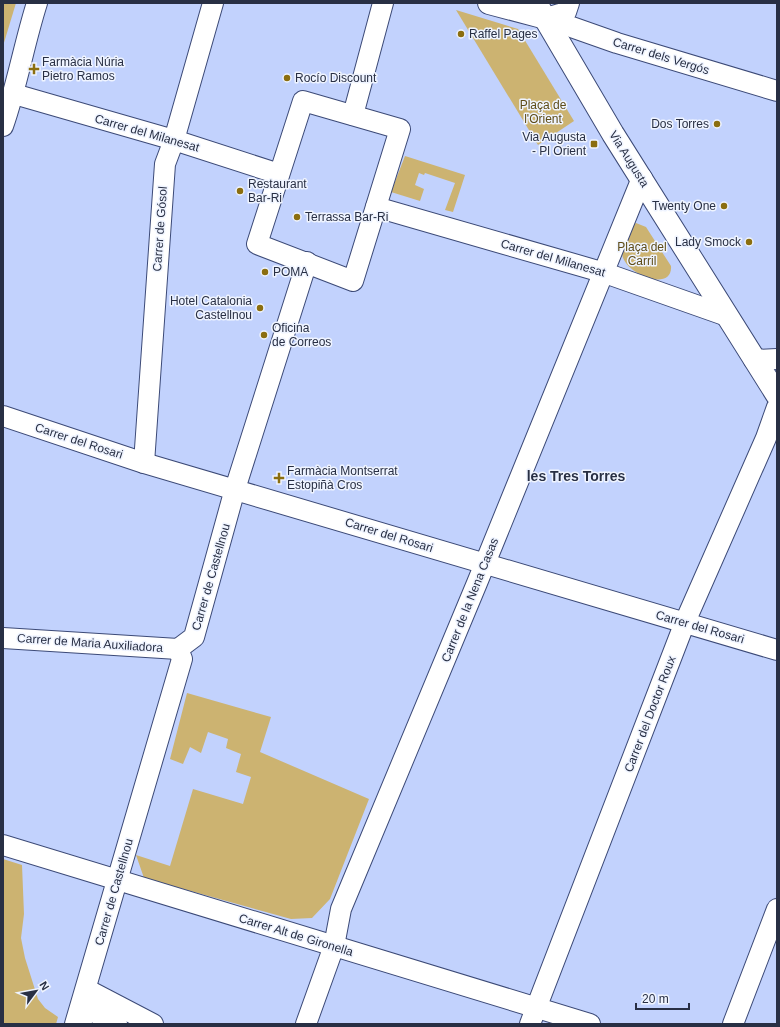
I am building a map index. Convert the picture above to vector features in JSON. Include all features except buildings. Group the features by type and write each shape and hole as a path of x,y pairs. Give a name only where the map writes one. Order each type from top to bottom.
{"main road":[{"path":"489,3 541,11"},
{"name":"Via Augusta","path":"541,11 613,134 777,395"}],"street":[{"path":"3,126 14,94 24,45 37,3"},
{"name":"Carrer de Gósol","path":"144,463 165,164 174,140 213,3"},
{"path":"352,115 383,3"},
{"path":"541,11 566,12 569,3"},
{"name":"Carrer dels Vergós","path":"541,11 616,43 777,91"},
{"name":"Carrer del Milanesat","path":"14,94 174,140 279,174"},
{"path":"303,101 352,115 400,129 353,281 257,244 303,101"},
{"name":"Carrer de la Nena Casas","path":"306,1024 334,946 341,909 605,273 642,178"},
{"name":"Carrer del Milanesat","path":"376,207 605,273 727,316"},
{"name":"Carrer de Castellnou","path":"75,1024 182,659 178,649 194,638 235,489 307,262"},
{"path":"754,360 777,359"},
{"name":"Carrer del Doctor Roux","path":"534,1016 685,622 766,438 777,407"},
{"name":"Carrer del Rosari","path":"3,416 144,463 777,650"},
{"name":"Carrer de Maria Auxiliadora","path":"3,638 178,649"},
{"name":"Carrer Alt de Gironella","path":"3,845 334,946 534,1016 590,1024"},
{"path":"733,1024 777,909"},
{"path":"86,989 153,1024"},
{"path":"81,1024 86,1008 117,1024"}],"green space":[{"path":"3,3 16,3 3,46"},
{"name":"Plaça de l'Orient","path":"456,10 518,29 574,121 538,145"},
{"path":"405,156 465,175 453,212 445,210 455,183 425,173 424,175 419,173 415,185 424,189 420,201 391,192"},
{"name":"Plaça del Carril","path":"636,223 646,227 671,266 670,274 665,278 657,280 648,278 631,269 625,262 622,250 633,225"},
{"path":"187,693 271,717 260,752 369,799 330,899 312,918 291,919 144,878 136,855 170,866 193,789 243,804 251,777 236,772 241,754 226,748 228,739 208,732 201,753 190,747 183,764 170,759"},
{"path":"3,859 22,865 24,914 21,938 25,958 38,999 45,1008 58,1017 56,1024 3,1024"}],"place":[{"name":"Raffel Pages","path":"461,34"},
{"name":"Farmàcia Núria Pietro Ramos","path":"34,69"},
{"name":"Rocío Discount","path":"287,78"},
{"name":"Dos Torres","path":"717,124"},
{"name":"Via Augusta - Pl Orient","path":"594,144"},
{"name":"Restaurant Bar-Ri","path":"240,191"},
{"name":"Twenty One","path":"724,206"},
{"name":"Terrassa Bar-Ri","path":"297,217"},
{"name":"Lady Smock","path":"749,242"},
{"name":"POMA","path":"265,272"},
{"name":"Hotel Catalonia Castellnou","path":"260,308"},
{"name":"Oficina de Correos","path":"264,335"},
{"name":"Farmàcia Montserrat Estopiñà Cros","path":"279,478"}],"district":[{"name":"les Tres Torres","path":"576,476"}]}
